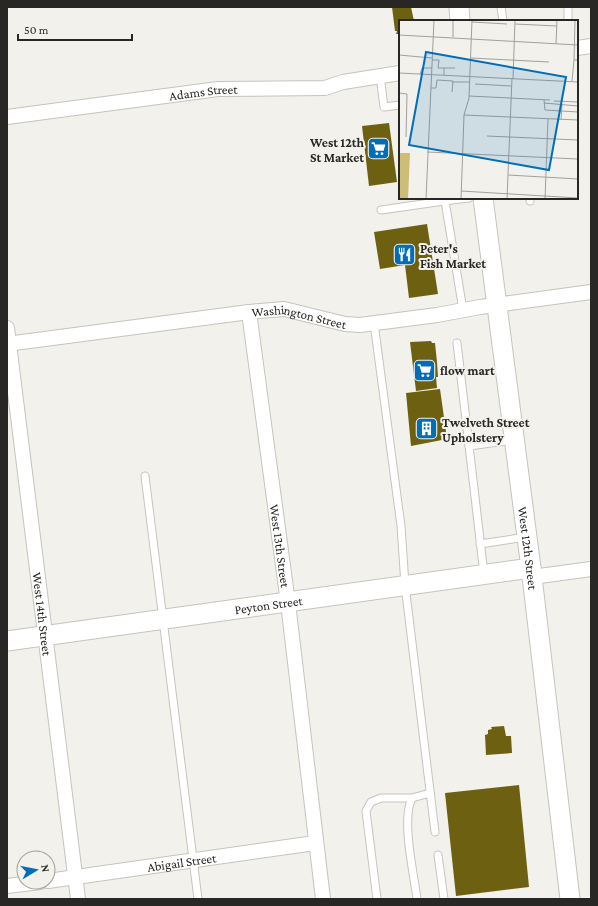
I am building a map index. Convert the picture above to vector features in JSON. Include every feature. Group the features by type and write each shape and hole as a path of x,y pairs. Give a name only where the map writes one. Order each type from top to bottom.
{"main road":[{"path":"459,7 460,20"},
{"name":"West 12th Street","path":"483,199 531,573 570,899"},
{"name":"Peyton Street","path":"7,641 164,618 288,603 484,574 531,573"}],"street":[{"path":"578,48 591,46"},
{"name":"Adams Street","path":"7,118 218,89 325,88 343,82 399,73"},
{"name":"Washington Street","path":"8,344 250,312 284,309 344,324 360,325 591,292"},
{"name":"West 13th Street","path":"250,312 288,603 315,843 323,899"},
{"name":"West 14th Street","path":"7,328 78,899"},
{"name":"Peyton Street","path":"531,573 591,568"},
{"name":"Abigail Street","path":"56,880 194,859 315,843"}],"lane":[{"path":"501,7 503,20"},
{"path":"568,7 568,20"},
{"path":"380,76 384,107 399,105"},
{"path":"381,210 422,201 459,199"},
{"path":"449,200 463,310"},
{"path":"374,323 401,526 406,585 435,832"},
{"path":"458,343 484,574"},
{"path":"469,446 514,440"},
{"path":"145,476 198,899"},
{"path":"480,544 526,537"},
{"path":"377,899 366,811 371,802 382,798 412,798 430,793"},
{"path":"412,798 408,807 408,835 417,899"},
{"path":"438,855 444,899"}],"building":[{"path":"392,7 411,7 414,20 399,20 399,34 396,34 397,31 395,31"},
{"name":"West 12th St Market","path":"389,123 397,182 369,186 362,126"},
{"path":"427,224 438,294 409,298 405,265 380,269 374,232"},
{"name":"flow mart","path":"431,341 432,343 435,343 438,377 436,377 437,388 416,391 410,342"},
{"path":"440,389 447,439 411,446 406,393"},
{"path":"504,726 506,736 511,736 512,753 486,755 485,735 488,734 488,730 492,729 491,727"},
{"path":"519,785 529,887 456,896 445,793"}],"place":[{"name":"West 12th St Market","path":"379,149"},
{"name":"Peter's Fish Market","path":"404,255"},
{"name":"flow mart","path":"425,370"},
{"name":"Twelveth Street Upholstery","path":"427,429"}]}
